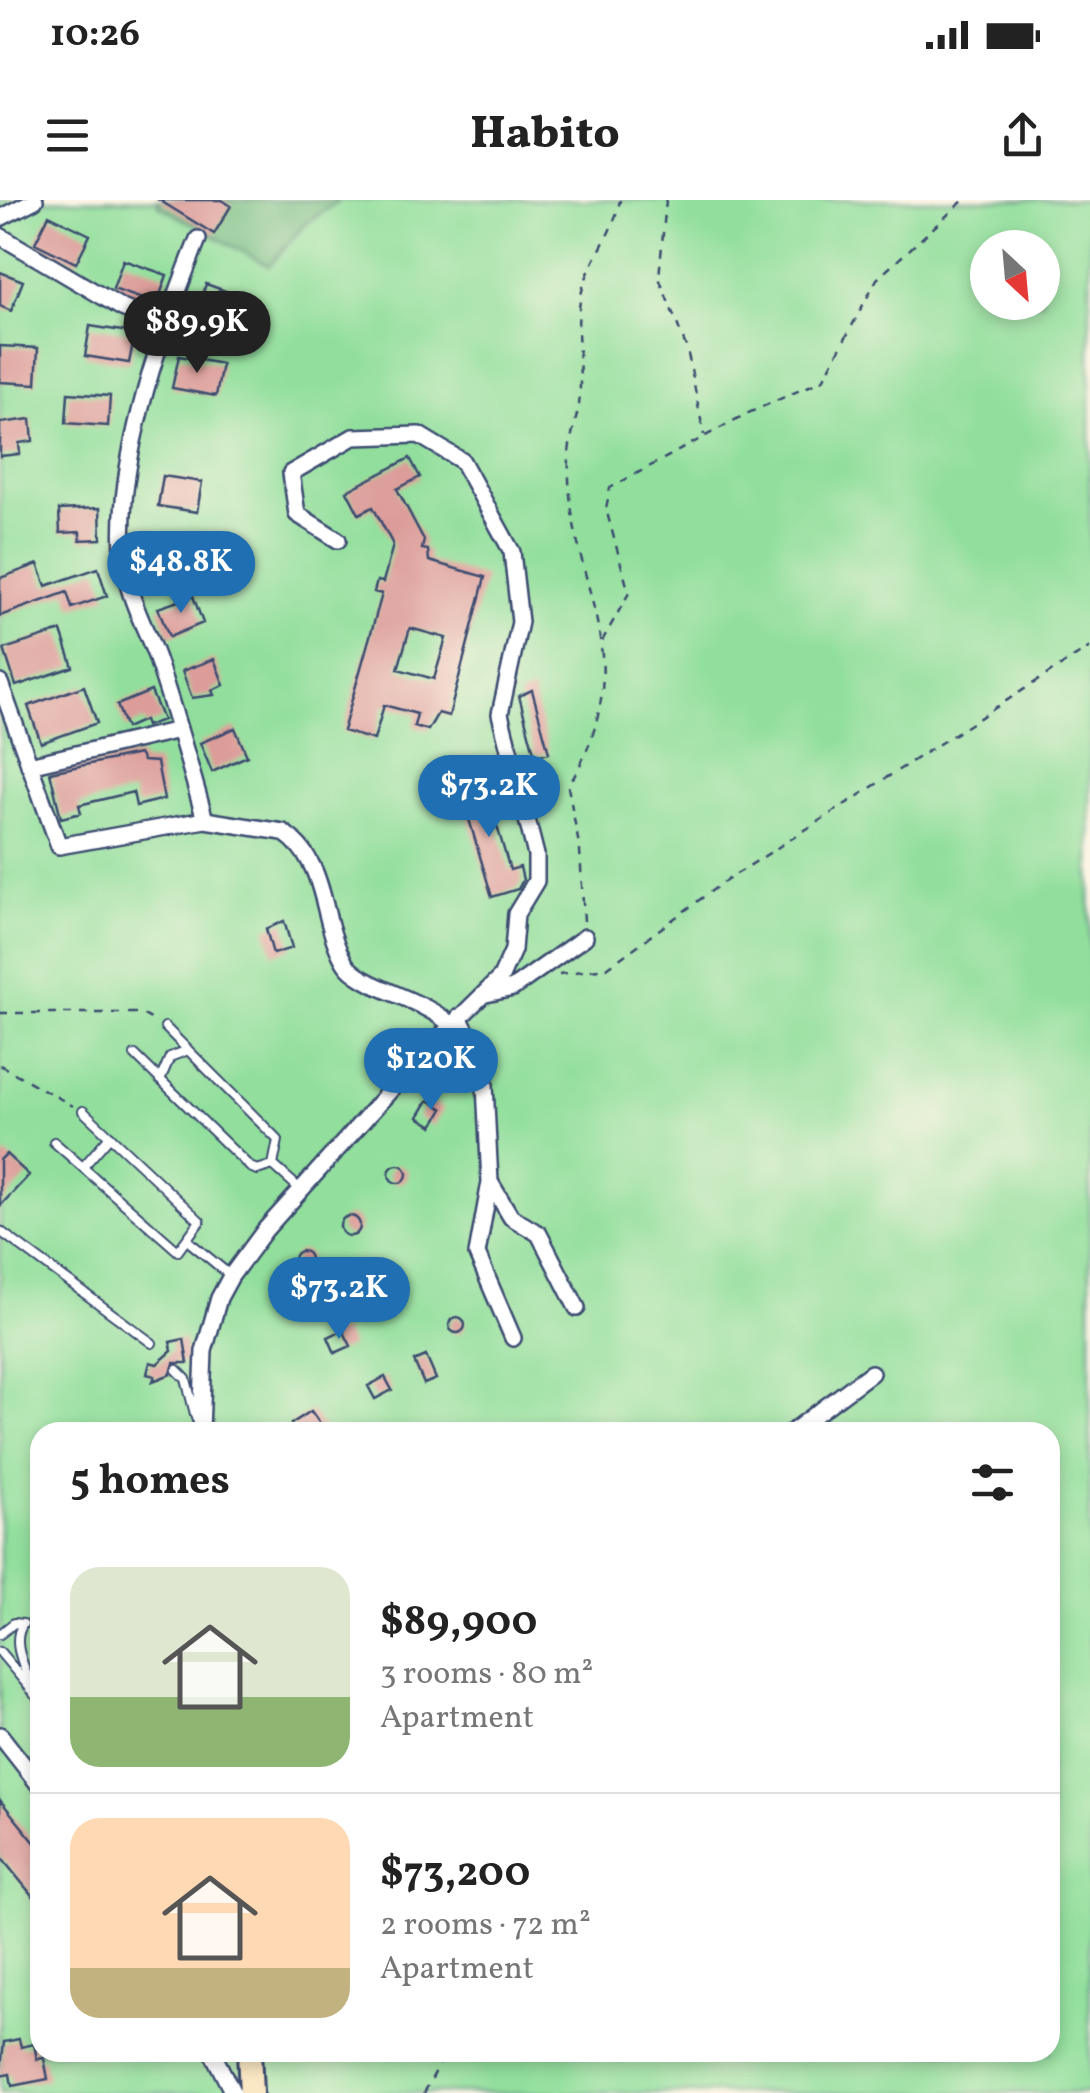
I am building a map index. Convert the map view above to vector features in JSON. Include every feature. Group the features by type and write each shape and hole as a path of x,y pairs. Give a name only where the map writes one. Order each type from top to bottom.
{"street":[{"path":"0,218 34,200"},
{"path":"0,236 92,292 164,325"},
{"path":"198,239 164,325 131,467 124,548 128,583 206,820"},
{"path":"200,1422 204,1351 219,1298 230,1276 301,1190 455,1021 502,977 513,950 516,914 536,881 536,855 500,714 520,622 512,552 462,461 420,434 353,437 291,474 297,514 338,540"},
{"path":"0,683 60,846 206,820 283,832 315,869 335,940 351,972 455,1021 484,1066 490,1182 478,1254 513,1338"},
{"path":"29,765 179,730"},
{"path":"482,995 513,988 586,937"},
{"path":"490,1182 510,1216 539,1234 577,1308"},
{"path":"806,1422 872,1373"},
{"path":"0,1735 30,1773"},
{"path":"217,2062 233,2093"},
{"path":"250,2062 252,2093"}],"lane":[{"path":"165,1027 278,1140 273,1165"},
{"path":"160,1080 170,1057 188,1050"},
{"path":"135,1055 250,1166 257,1170 273,1165"},
{"path":"54,1142 175,1252 187,1240 200,1221 83,1111"},
{"path":"83,1167 110,1136"},
{"path":"273,1165 301,1190"},
{"path":"0,1231 152,1343"},
{"path":"187,1240 230,1276"},
{"path":"177,1370 188,1384 198,1422"},
{"path":"0,1634 14,1623 23,1624 16,1633 17,1647 30,1680"},
{"path":"0,1652 30,1688"}],"path":[{"path":"586,937 580,850 568,786 583,762 602,706 602,642 598,610 572,522 568,455 579,403 582,291 620,200"},
{"path":"666,200 659,278 687,348 704,436"},
{"path":"602,642 629,593 606,509 610,488 704,436 823,380 877,278 964,200"},
{"path":"531,976 607,968 721,884 1090,647"},
{"path":"0,1013 140,1012 165,1027"},
{"path":"0,1066 83,1111"},
{"path":"424,2093 441,2062"}],"green space":[{"path":"0,200 1090,200 1090,2093 0,2093"},
{"path":"158,200 337,202 304,225 269,266 158,205"}],"building":[{"path":"159,200 222,200 231,206 214,234"},
{"path":"49,215 90,235 76,263 35,243"},
{"path":"123,260 167,275 157,304 113,289"},
{"path":"0,272 23,281 11,311 0,306"},
{"path":"206,284 248,299 237,329 195,315"},
{"path":"90,326 135,333 129,363 85,356"},
{"path":"0,346 38,348 36,384 0,382"},
{"path":"179,356 222,364 216,396 172,388"},
{"path":"68,393 110,396 108,426 66,423"},
{"path":"31,419 33,441 19,443 20,454 0,456 0,423"},
{"path":"410,458 420,477 397,489 424,540 422,549 428,550 429,561 485,577 449,716 438,713 428,730 414,726 417,714 384,705 374,740 343,731 382,594 374,592 377,581 383,582 393,545 373,507 359,514 347,491","holes":["410,628 446,638 434,679 398,669"]},
{"path":"163,476 202,482 197,512 158,506"},
{"path":"100,508 101,539 80,540 80,532 60,533 59,510"},
{"path":"145,541 183,541 183,567 145,569"},
{"path":"38,564 46,586 98,568 107,596 72,608 67,592 0,616 0,578"},
{"path":"193,596 203,623 169,637 158,608"},
{"path":"61,631 73,667 16,686 4,649"},
{"path":"214,659 224,685 212,690 214,695 192,698 182,671"},
{"path":"84,686 97,723 41,743 28,706"},
{"path":"532,690 549,753 535,756 519,696"},
{"path":"151,691 163,720 146,726 144,720 126,728 117,705"},
{"path":"235,728 247,756 212,772 200,743"},
{"path":"139,754 143,761 157,762 164,799 136,806 133,792 79,805 81,813 61,818 50,772"},
{"path":"483,778 510,870 520,867 523,880 518,889 492,897 459,785"},
{"path":"284,921 292,948 273,954 266,929"},
{"path":"428,1100 443,1109 433,1126 418,1117"},
{"path":"6,1154 29,1175 0,1206 0,1160"},
{"path":"398,1165 405,1167 405,1181 398,1183 391,1181 389,1174 391,1167"},
{"path":"350,1216 360,1226 350,1236 340,1226"},
{"path":"302,1251 310,1259 302,1267 294,1259"},
{"path":"457,1317 465,1325 457,1333 449,1325"},
{"path":"343,1330 351,1346 335,1353 328,1337"},
{"path":"184,1339 188,1363 174,1363 171,1374 153,1381 155,1376 147,1374 150,1362 157,1364 172,1351 170,1342"},
{"path":"426,1356 436,1379 424,1384 414,1361"},
{"path":"385,1377 392,1390 375,1399 368,1386"},
{"path":"311,1411 319,1422 294,1422"},
{"path":"0,1800 30,1837 30,1893 0,1856"},
{"path":"19,2039 21,2047 30,2045 30,2062 45,2062 48,2079 12,2086 10,2074 0,2076 4,2042"}]}
